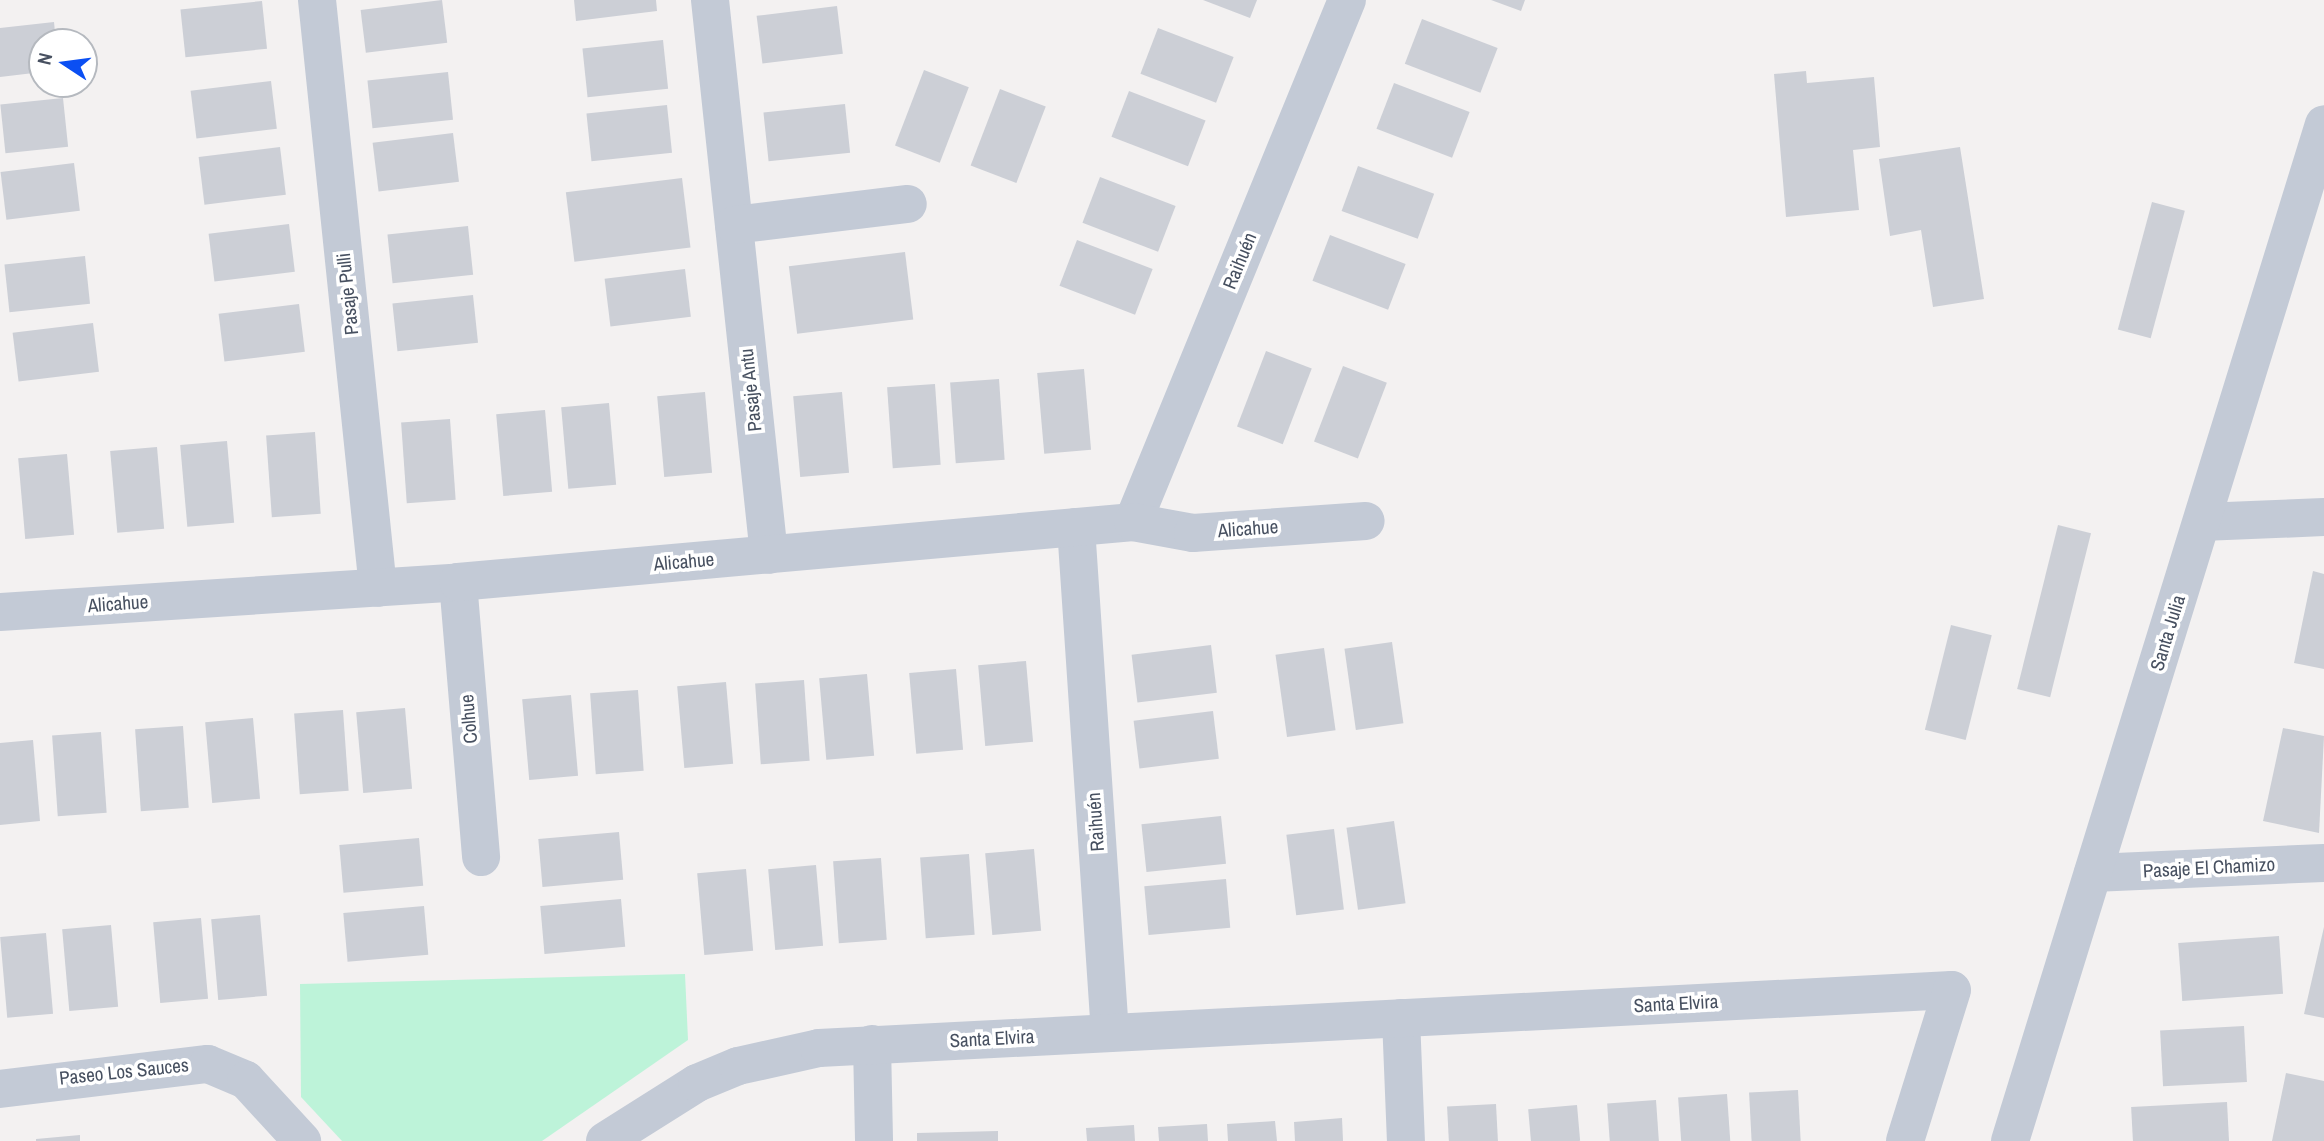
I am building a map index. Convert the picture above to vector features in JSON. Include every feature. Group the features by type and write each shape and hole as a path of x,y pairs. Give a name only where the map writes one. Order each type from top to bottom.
{"street":[{"name":"Pasaje Pulli","path":"317,0 378,588"},
{"name":"Pasaje Antu","path":"710,0 769,555"},
{"name":"Raihuén","path":"1133,522 1347,0"},
{"name":"Santa Julia","path":"2010,1141 2202,523 2315,183 2324,124"},
{"path":"734,225 908,204"},
{"path":"2202,523 2324,517"},
{"name":"Alicahue","path":"0,612 458,582 1133,522 1193,533 1366,521"},
{"name":"Raihuén","path":"1076,527 1110,1033"},
{"name":"Colhue","path":"458,582 481,856"},
{"name":"Pasaje El Chamizo","path":"2093,873 2324,863"},
{"name":"Santa Elvira","path":"605,1141 697,1083 738,1066 820,1048 1952,990 1905,1141"},
{"path":"1401,1018 1405,1141"},
{"path":"872,1044 874,1141"},
{"name":"Paseo Los Sauces","path":"0,1089 208,1064 247,1080 302,1141"}],"green space":[{"path":"685,974 688,1040 542,1141 342,1141 301,1097 300,984"}],"building":[{"path":"442,0 447,43 366,53 361,10"},
{"path":"574,0 656,0 657,11 576,21"},
{"path":"1203,0 1257,0 1250,18"},
{"path":"1491,0 1525,0 1521,11"},
{"path":"262,1 267,49 185,57 180,10"},
{"path":"837,6 843,54 762,64 757,16"},
{"path":"1422,19 1498,48 1480,93 1405,64"},
{"path":"54,22 55,28 28,28 28,74 0,77 0,28"},
{"path":"1158,28 1234,57 1216,103 1140,74"},
{"path":"663,40 668,89 588,97 582,48"},
{"path":"924,70 969,87 940,163 895,146"},
{"path":"1806,71 1807,83 1874,77 1880,147 1853,150 1859,210 1786,217 1774,74"},
{"path":"448,72 453,120 372,128 367,80"},
{"path":"271,81 277,129 196,139 191,91"},
{"path":"1394,83 1470,112 1452,158 1376,129"},
{"path":"1000,89 1046,107 1016,183 971,166"},
{"path":"1129,91 1206,120 1188,166 1111,137"},
{"path":"63,98 68,147 5,153 0,105"},
{"path":"845,104 850,153 769,161 763,113"},
{"path":"667,105 672,153 591,161 586,113"},
{"path":"453,133 459,182 379,192 373,143"},
{"path":"280,147 286,195 204,205 199,157"},
{"path":"1960,147 1984,299 1933,307 1921,230 1890,236 1879,159"},
{"path":"74,163 80,211 6,220 1,172"},
{"path":"1358,166 1434,194 1418,239 1342,211"},
{"path":"1100,177 1176,206 1158,252 1082,223"},
{"path":"682,178 691,247 574,262 566,192"},
{"path":"2152,202 2185,211 2151,338 2118,330"},
{"path":"289,224 295,272 214,282 209,234"},
{"path":"468,226 473,275 393,283 387,234"},
{"path":"1330,235 1406,264 1388,310 1312,281"},
{"path":"1077,240 1153,269 1135,315 1059,286"},
{"path":"905,252 913,319 797,334 789,266"},
{"path":"85,256 90,304 9,312 4,264"},
{"path":"685,269 691,317 610,327 605,279"},
{"path":"473,295 478,343 397,351 392,303"},
{"path":"299,304 305,352 224,362 219,314"},
{"path":"93,323 99,372 19,382 13,333"},
{"path":"1266,351 1312,369 1283,444 1237,427"},
{"path":"1343,366 1387,383 1358,458 1314,442"},
{"path":"1084,369 1091,450 1044,454 1037,373"},
{"path":"999,379 1005,460 956,463 950,382"},
{"path":"935,384 941,465 893,468 887,387"},
{"path":"705,392 712,473 664,477 657,396"},
{"path":"842,392 849,473 800,477 793,396"},
{"path":"609,403 616,485 568,489 561,407"},
{"path":"545,410 552,492 503,496 496,414"},
{"path":"450,419 456,500 407,503 401,422"},
{"path":"315,432 321,514 272,517 266,435"},
{"path":"227,441 234,523 187,527 180,445"},
{"path":"157,447 164,529 117,533 110,451"},
{"path":"67,454 74,535 25,539 18,458"},
{"path":"2058,525 2091,533 2050,697 2017,689"},
{"path":"2313,571 2324,574 2324,669 2294,663"},
{"path":"1951,625 1992,635 1966,740 1925,730"},
{"path":"1392,642 1403,723 1356,730 1344,649"},
{"path":"1211,645 1217,693 1137,702 1132,655"},
{"path":"1324,648 1336,730 1287,737 1275,655"},
{"path":"1026,661 1033,742 985,746 978,665"},
{"path":"956,669 963,750 916,754 909,673"},
{"path":"867,674 874,756 826,760 819,678"},
{"path":"804,680 810,761 761,764 755,683"},
{"path":"726,682 733,764 684,768 677,686"},
{"path":"638,690 644,771 596,774 590,693"},
{"path":"571,695 578,776 529,780 522,699"},
{"path":"405,708 412,789 363,793 356,712"},
{"path":"343,710 349,791 300,794 294,713"},
{"path":"1213,711 1219,759 1139,768 1134,721"},
{"path":"253,718 260,799 212,803 205,722"},
{"path":"183,726 189,808 141,811 135,729"},
{"path":"2283,728 2324,736 2319,833 2263,821"},
{"path":"101,732 107,813 58,816 52,735"},
{"path":"33,740 40,821 0,825 0,743"},
{"path":"1221,816 1226,864 1146,872 1141,824"},
{"path":"1394,821 1406,903 1358,910 1346,828"},
{"path":"1334,829 1344,909 1296,915 1286,835"},
{"path":"619,832 623,880 542,887 538,839"},
{"path":"419,838 423,886 343,893 339,845"},
{"path":"1034,849 1041,931 992,935 985,853"},
{"path":"969,854 975,935 926,938 920,857"},
{"path":"881,858 887,940 839,943 833,861"},
{"path":"816,865 823,946 775,950 768,869"},
{"path":"746,869 753,951 704,955 697,873"},
{"path":"1226,879 1230,928 1149,935 1144,886"},
{"path":"621,899 625,947 544,954 540,906"},
{"path":"424,906 428,955 348,962 343,913"},
{"path":"260,915 267,996 218,1000 211,919"},
{"path":"201,918 208,999 160,1003 153,922"},
{"path":"111,925 118,1007 69,1011 62,929"},
{"path":"2324,927 2324,1018 2304,1014"},
{"path":"46,933 53,1014 7,1018 0,937"},
{"path":"2279,936 2283,994 2182,1001 2178,943"},
{"path":"2244,1026 2247,1082 2163,1086 2160,1030"},
{"path":"2286,1073 2324,1081 2324,1141 2272,1141"},
{"path":"1798,1090 1801,1141 1752,1141 1749,1093"},
{"path":"1727,1094 1730,1141 1681,1141 1678,1097"},
{"path":"1656,1100 1659,1141 1610,1141 1607,1103"},
{"path":"2227,1102 2229,1141 2133,1141 2131,1107"},
{"path":"1496,1104 1498,1141 1449,1141 1447,1107"},
{"path":"1577,1105 1580,1141 1531,1141 1528,1109"},
{"path":"1342,1118 1343,1141 1295,1141 1294,1122"},
{"path":"1275,1121 1277,1141 1228,1141 1227,1124"},
{"path":"1207,1124 1208,1141 1159,1141 1158,1127"},
{"path":"1134,1125 1135,1141 1087,1141 1086,1128"},
{"path":"998,1131 998,1141 917,1141 917,1133"},
{"path":"80,1135 80,1141 36,1141 36,1139"}]}
